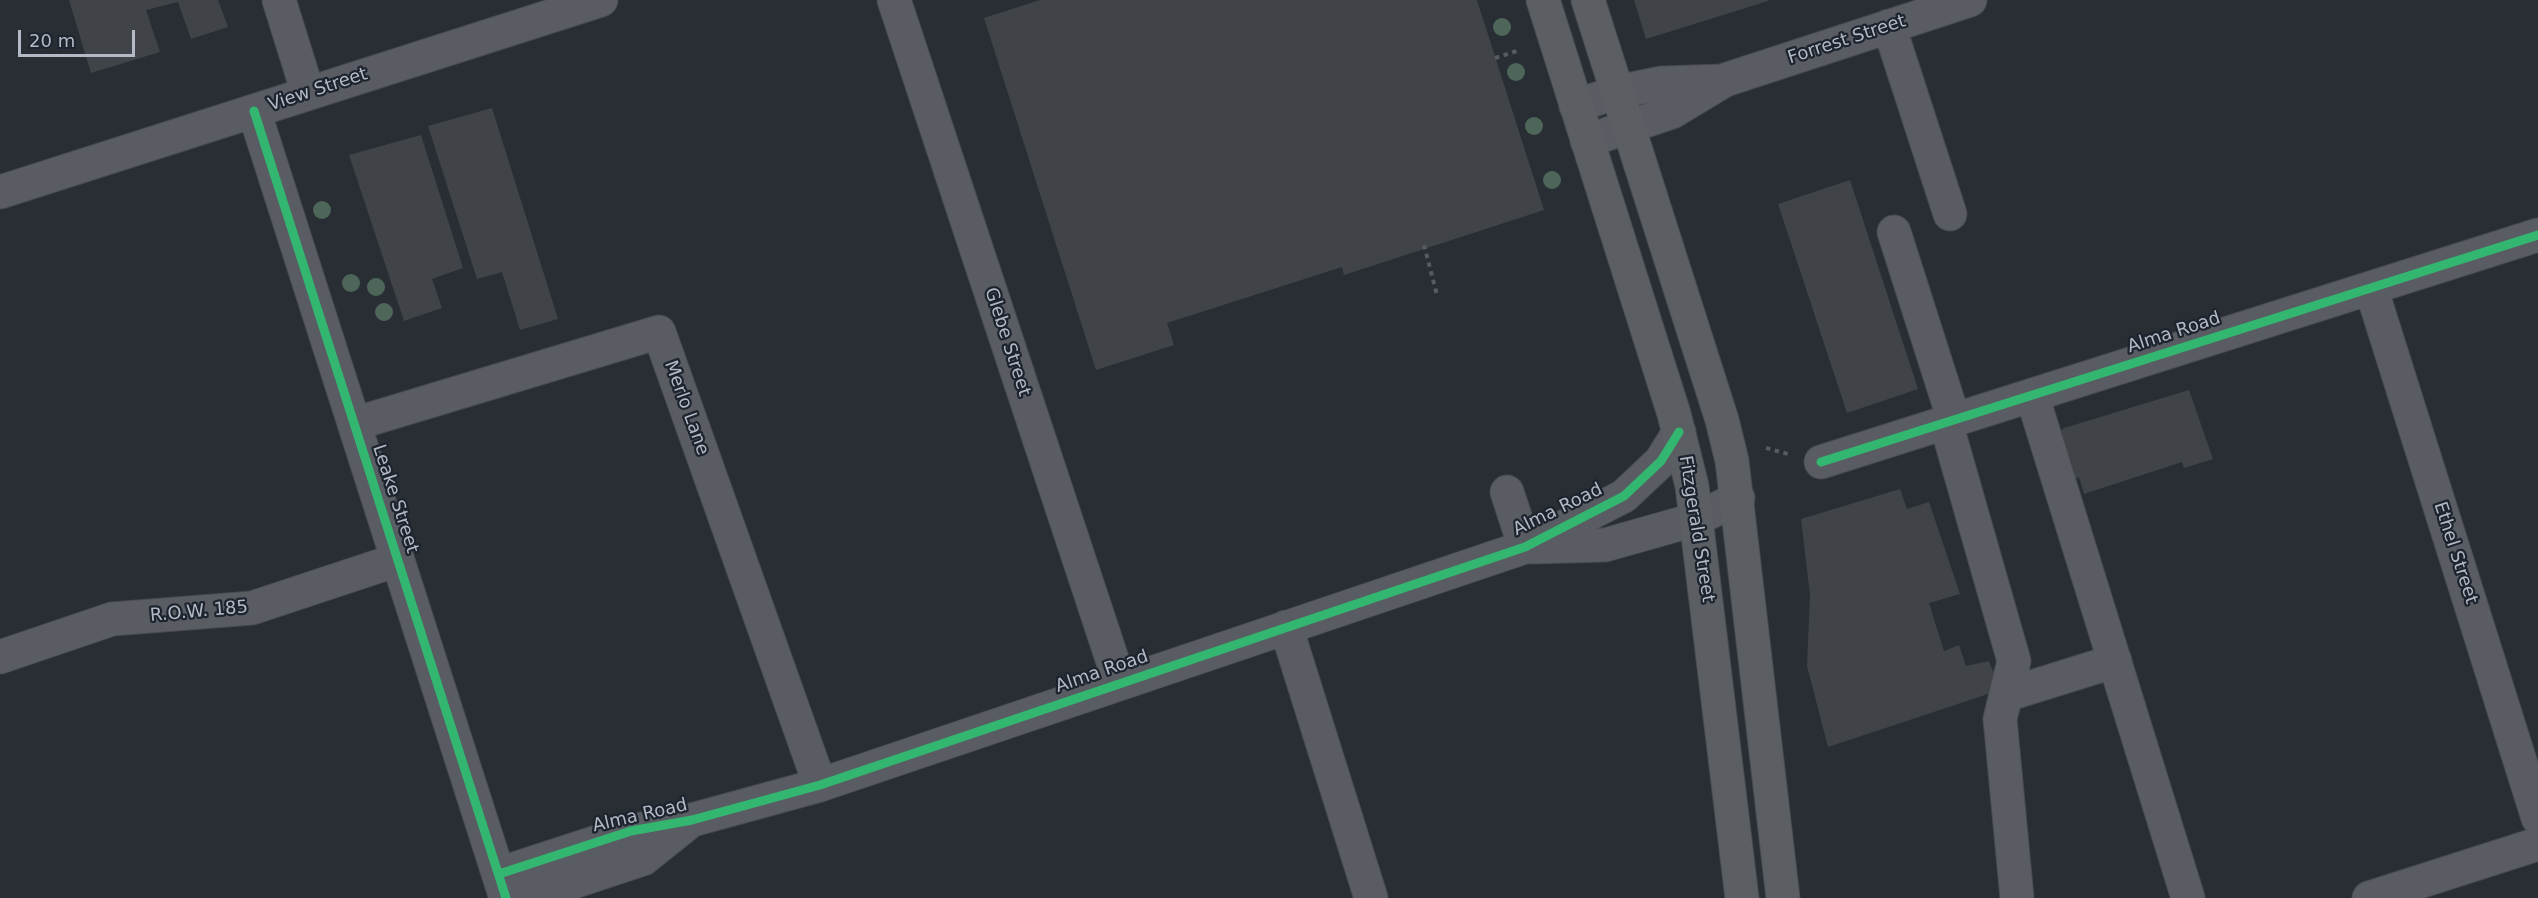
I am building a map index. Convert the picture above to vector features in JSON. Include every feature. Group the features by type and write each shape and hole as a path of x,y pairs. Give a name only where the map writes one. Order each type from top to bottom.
{"main road":[{"name":"Fitzgerald Street","path":"1543,0 1679,432 1692,486 1742,898"},
{"path":"1588,0 1722,420 1738,498 1783,898"}],"street":[{"path":"279,0 308,93"},
{"name":"View Street","path":"0,192 601,0"},
{"name":"Glebe Street","path":"894,0 1119,683"},
{"name":"Forrest Street","path":"1587,141 1672,112 1725,80 1894,16 1970,0"},
{"path":"1894,16 1950,214"},
{"name":"Forrest Street","path":"1576,106 1617,92 1662,83 1725,80"},
{"name":"Leake Street","path":"254,111 502,886"},
{"path":"1894,232 1950,422 2014,661 2000,719 2017,898"},
{"name":"Alma Road","path":"1821,462 2538,235"},
{"name":"Ethel Street","path":"2371,288 2538,818"},
{"name":"Merlo Lane","path":"354,424 659,332 820,786"},
{"path":"2032,395 2188,898"},
{"name":"Alma Road","path":"502,886 631,831 692,820 820,786 1525,547 1624,496 1661,461 1679,432"},
{"path":"1507,492 1525,547"},
{"name":"Alma Road","path":"1525,547 1605,545 1697,519 1738,498"},
{"name":"R.O.W. 185","path":"0,657 112,620 252,608 397,560"},
{"path":"1286,627 1371,898"},
{"path":"2006,695 2115,661"},
{"name":"Alma Road","path":"525,898 643,859 692,820"},
{"path":"2369,898 2538,844"}],"path":[{"path":"1495,58 1528,48"},
{"path":"1424,245 1437,295"}],"building":[{"path":"69,0 218,0 228,27 191,39 178,2 146,10 160,52 91,73"},
{"path":"1040,0 1477,0 1544,210 1344,275 1342,267 1167,323 1174,345 1096,370 984,18"},
{"path":"1634,0 1768,0 1768,1 1646,39"},
{"path":"492,108 558,319 520,330 502,272 477,279 428,126"},
{"path":"421,135 463,268 432,279 442,308 404,321 349,155"},
{"path":"1850,180 1918,389 1847,413 1778,204"},
{"path":"2189,390 2213,459 2184,468 2182,462 2084,494 2079,477 2059,484 2046,442 2064,428"},
{"path":"1900,489 1907,509 1929,502 1960,594 1929,603 1944,651 1959,645 1966,666 1989,661 2000,690 1828,747 1807,666 1810,595 1801,519"}],"cycle path":[{"path":"254,111 506,898"},
{"path":"1821,462 2538,235"},
{"path":"499,874 631,831 692,820 820,785 1525,547 1624,496 1661,461 1679,432"}]}
